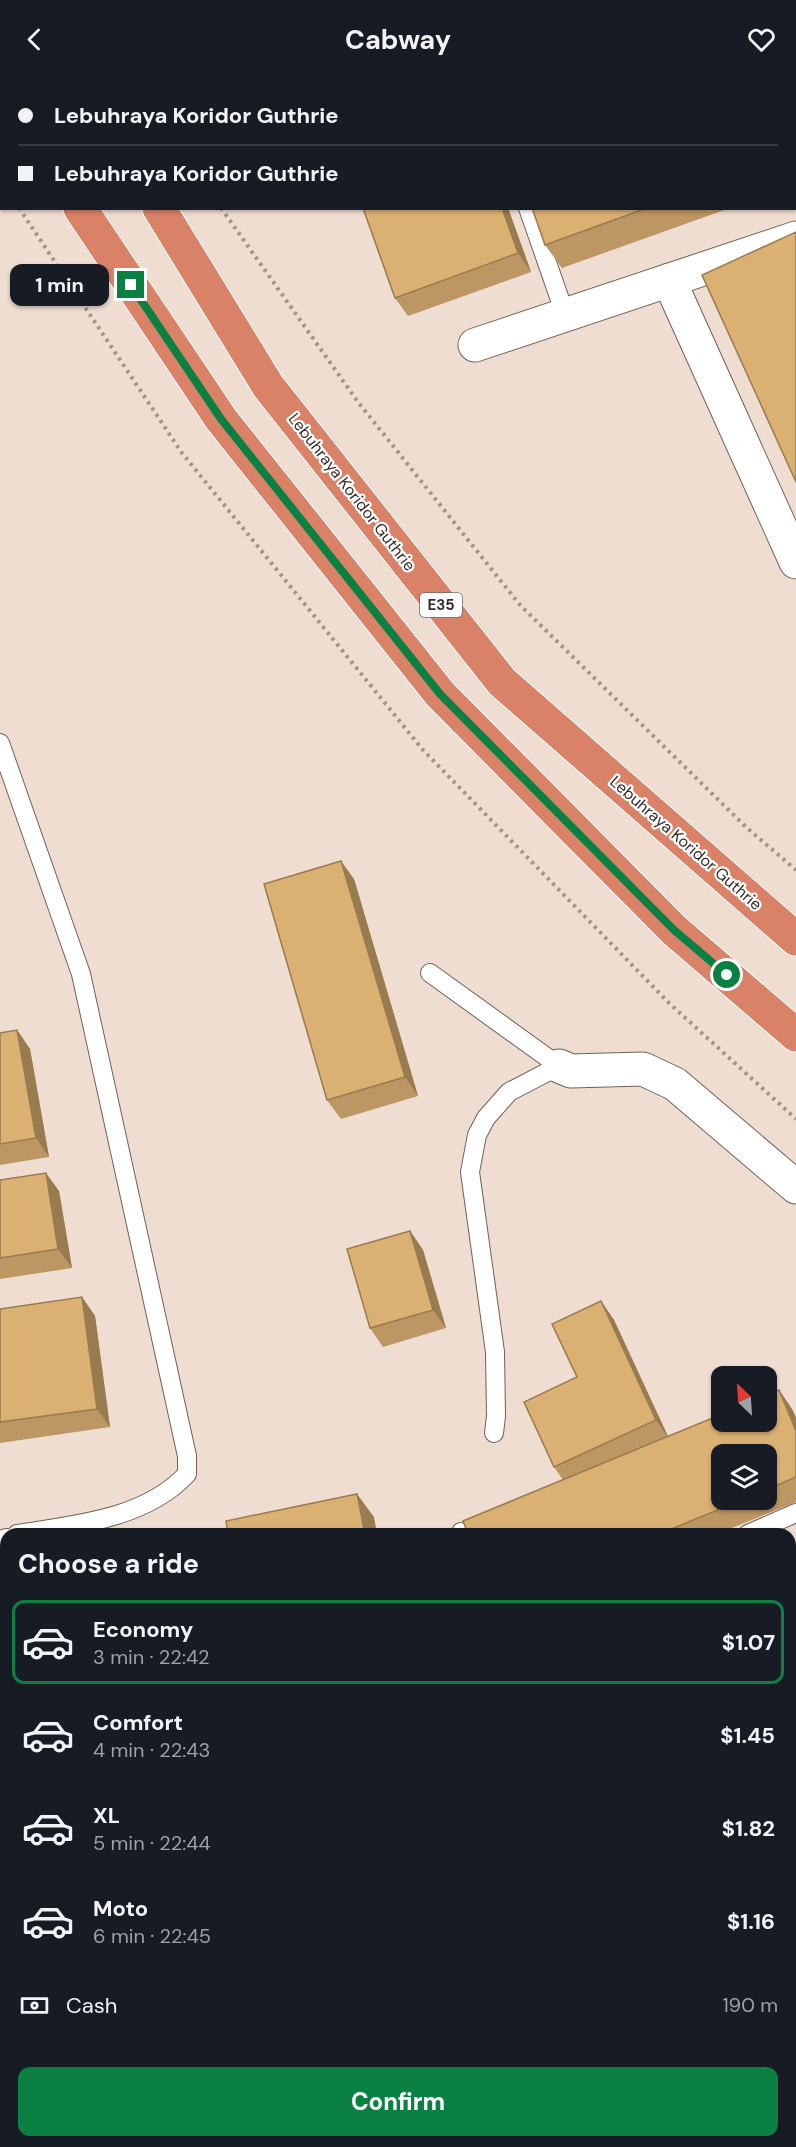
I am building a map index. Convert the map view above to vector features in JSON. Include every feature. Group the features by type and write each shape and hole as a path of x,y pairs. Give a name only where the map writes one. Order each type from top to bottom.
{"highway":[{"path":"81,210 221,419 440,694 674,930 796,1035"},
{"name":"Lebuhraya Koridor Guthrie","path":"160,210 268,386 502,682 796,939"}],"street":[{"path":"475,345 796,238"},
{"path":"669,280 796,562"},
{"path":"559,1066 572,1071 643,1069 675,1084 796,1187"}],"lane":[{"path":"529,210 565,314"},
{"path":"0,743 81,974 187,1456 187,1474 174,1488 134,1509 87,1523 55,1528"},
{"path":"430,973 559,1066 509,1092 486,1118 477,1135 470,1172 495,1352 494,1433"},
{"path":"762,1528 796,1514"}],"path":[{"path":"222,210 358,402 520,604 747,828 796,870"}],"building":[{"path":"364,210 503,210 518,253 395,298"},
{"path":"533,210 641,210 545,245"},
{"path":"796,232 796,482 702,275"},
{"path":"341,861 405,1077 327,1100 264,884"},
{"path":"17,1030 36,1138 0,1144 0,1033"},
{"path":"46,1173 58,1249 0,1258 0,1180"},
{"path":"410,1231 433,1310 370,1328 347,1249"},
{"path":"82,1297 97,1409 0,1422 0,1309"},
{"path":"601,1301 656,1420 554,1467 524,1402 577,1377 552,1324"},
{"path":"779,1390 796,1431 796,1477 777,1485 777,1444 711,1444 711,1510 718,1510 674,1528 466,1528 463,1521 711,1419 711,1432 777,1432 777,1391"},
{"path":"357,1494 364,1528 227,1528 226,1521"}],"route":[{"path":"131,285 221,419 440,694 674,930 727,975"}]}
